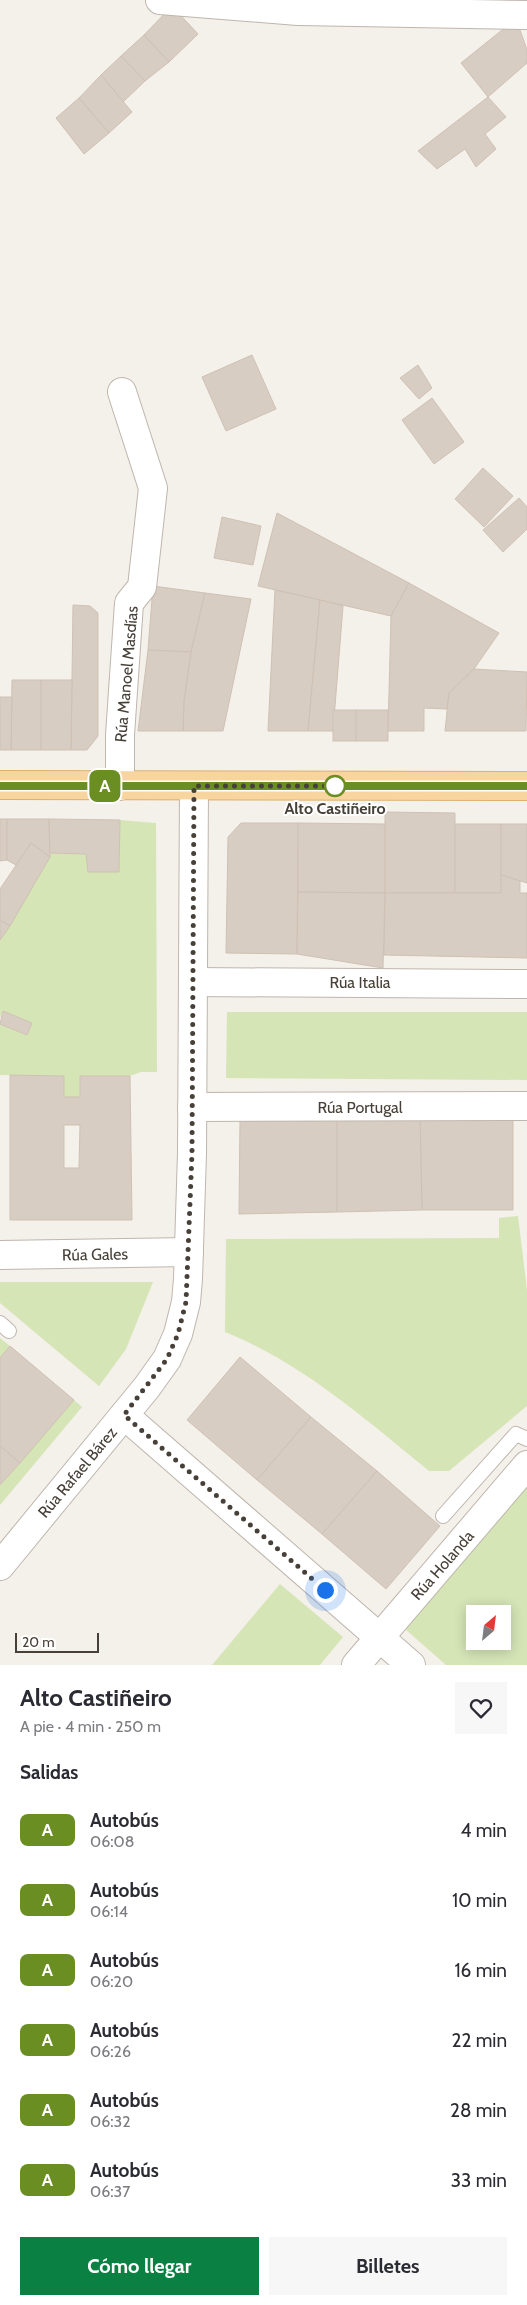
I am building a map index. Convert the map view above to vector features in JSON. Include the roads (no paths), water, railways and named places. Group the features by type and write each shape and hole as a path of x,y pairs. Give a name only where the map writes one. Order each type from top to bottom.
{"main road":[{"path":"0,786 527,786"}],"street":[{"path":"160,0 298,11 527,15"},
{"name":"Rúa Manoel Masdías","path":"120,786 120,735 129,603 142,587 153,488 122,392"},
{"name":"Rúa Rafael Bárez","path":"0,1566 124,1415 167,1359 178,1334 186,1302 192,1107 194,786"},
{"name":"Rúa Italia","path":"193,982 527,984"},
{"name":"Rúa Portugal","path":"192,1107 527,1106"},
{"name":"Rúa Gales","path":"0,1255 189,1252"},
{"path":"124,1415 411,1665"},
{"name":"Rúa Holanda","path":"356,1665 527,1466"}],"lane":[{"path":"443,1516 516,1434 527,1439"}],"place":[{"name":"Alto Castiñeiro","path":"335,786"}]}
